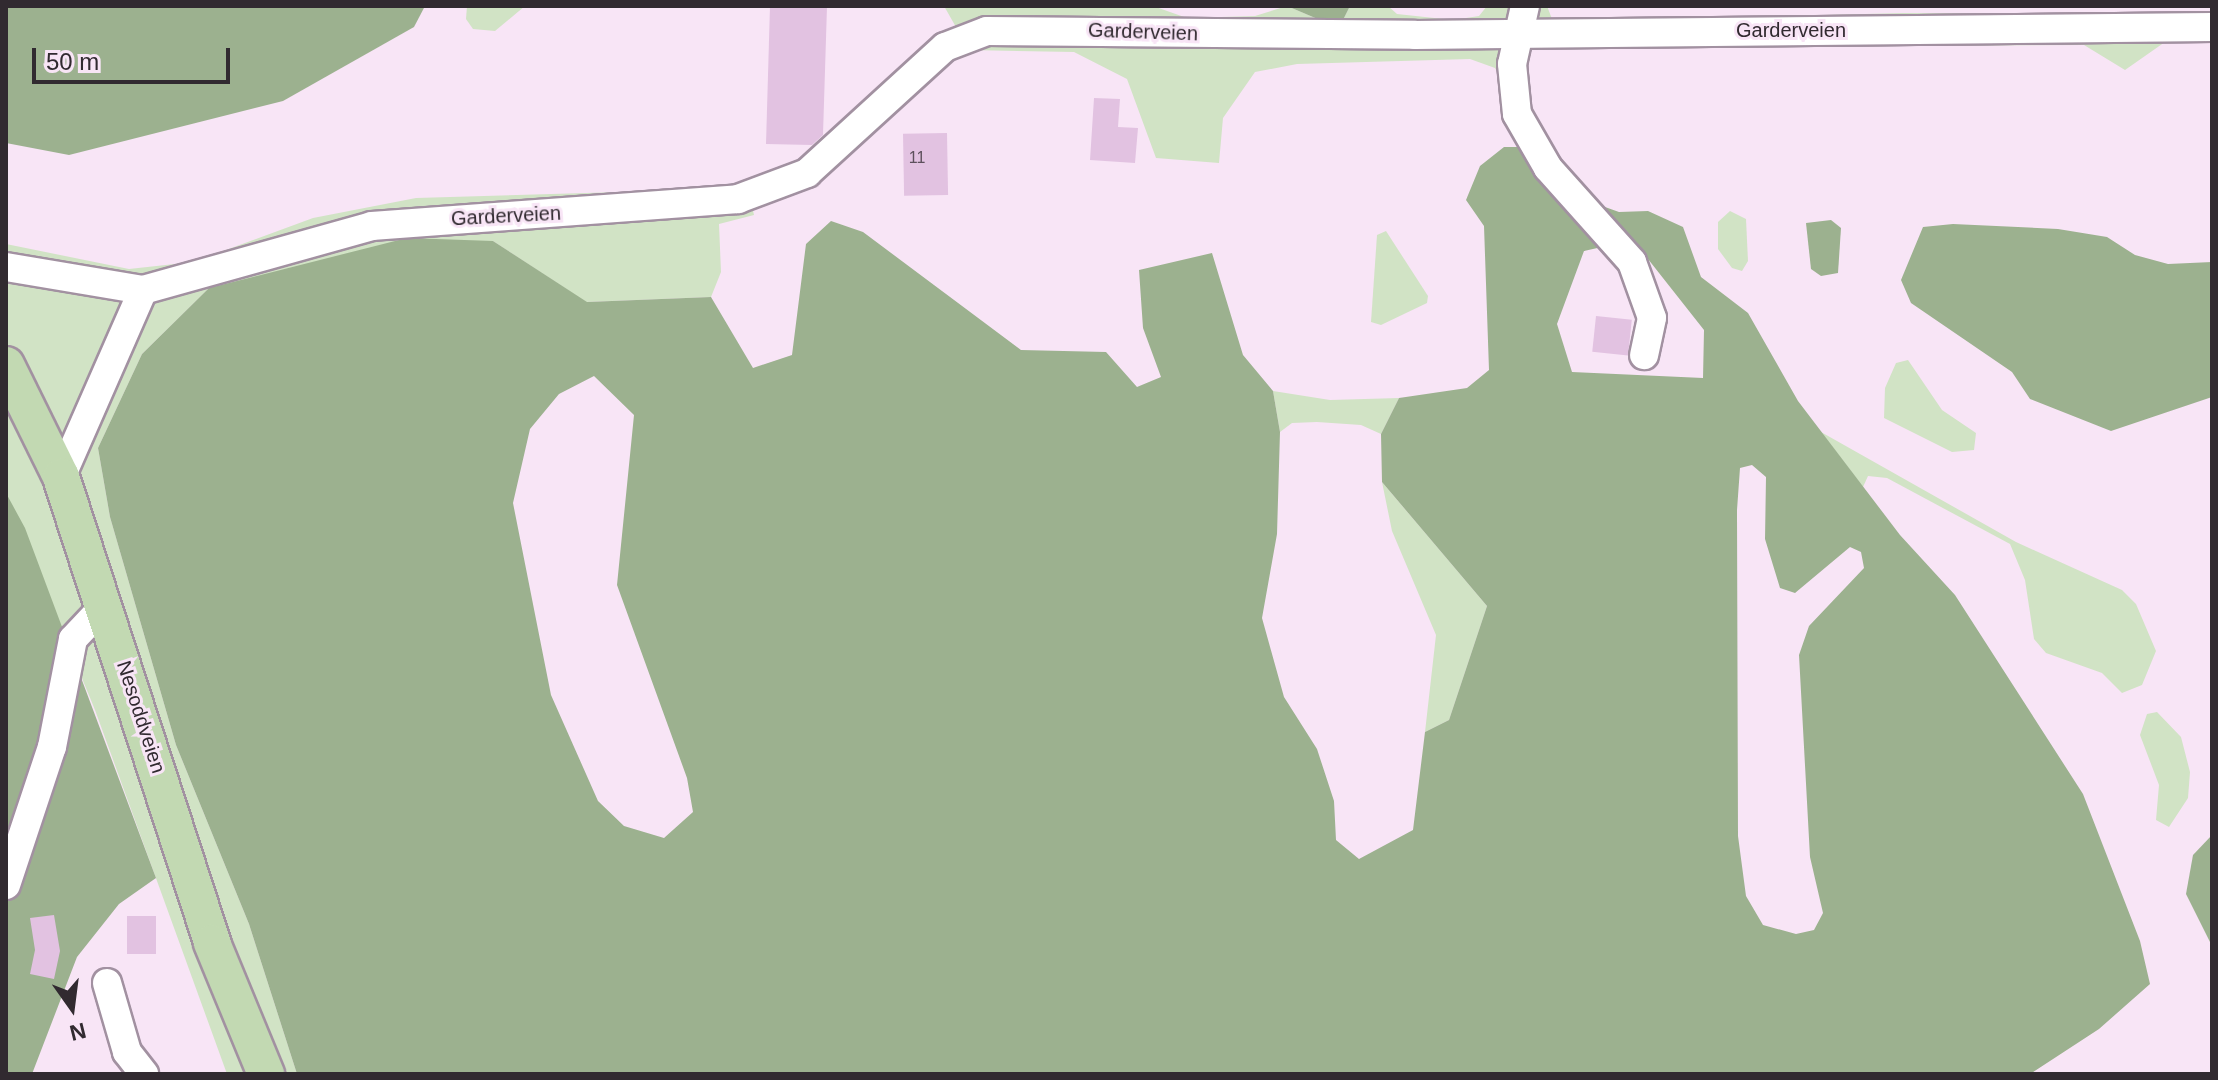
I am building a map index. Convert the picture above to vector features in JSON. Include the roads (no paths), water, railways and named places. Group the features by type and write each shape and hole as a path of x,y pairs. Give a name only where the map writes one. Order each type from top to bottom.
{"main road":[{"name":"Nesoddveien","path":"6,365 61,477 105,605 212,943 266,1074"}],"street":[{"name":"Garderveien","path":"6,267 143,290 372,226 682,207 778,189 831,153 945,47 987,31 1523,19 2212,27"},
{"path":"1523,19 1512,64 1517,114 1548,168 1632,262 1652,318 1644,355"},
{"path":"61,477 143,290"},
{"path":"6,885 52,747 73,639 105,605"},
{"path":"107,983 127,1052 144,1074"}]}
